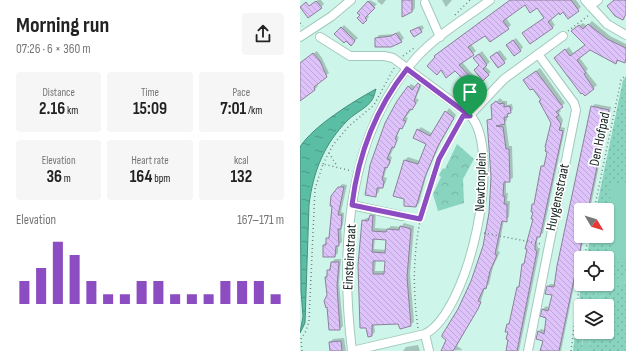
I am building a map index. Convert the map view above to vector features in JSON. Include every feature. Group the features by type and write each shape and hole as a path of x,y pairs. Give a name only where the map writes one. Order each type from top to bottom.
{"street":[{"path":"300,37 332,16 350,0"},
{"name":"Einsteinstraat","path":"352,351 346,287 352,205 358,173 373,126 389,94 417,57 440,37 490,0"},
{"path":"598,0 590,6 607,24 626,35"},
{"path":"425,3 440,37"},
{"path":"320,37 350,56 387,56 470,116 504,79 563,36"},
{"name":"Huygensstraat","path":"528,351 576,110 574,103 538,54"},
{"name":"Newtonplein","path":"422,335 442,321 455,296 468,263 477,231 482,189 482,150 478,127 470,116"},
{"path":"352,205 402,216"},
{"path":"352,351 422,335 429,351"}],"path":[{"path":"563,36 590,6"},
{"path":"302,351 301,338 306,331 309,321 315,189 323,164 348,126 374,105 397,62"},
{"name":"Den Hofpad","path":"595,203 621,80 626,75"},
{"path":"422,335 415,307 414,264 420,219 439,159 463,116 470,116"},
{"path":"329,153 338,166"},
{"path":"323,164 338,166 358,173"},
{"path":"402,216 420,219"},
{"path":"477,231 549,246"},
{"path":"571,351 579,291"}],"green space":[{"path":"626,77 626,276 614,280 614,251 588,251 589,243 614,243 614,203 597,203 623,80"},
{"path":"457,144 474,159 463,179 464,203 438,211 433,194 441,177 439,175 443,168 445,169"},
{"path":"610,184 626,184 626,262 614,262 614,251 611,251 611,243 614,243 614,203 610,203"},
{"path":"626,276 626,282 614,288 614,280"},
{"path":"626,282 626,351 589,351 590,339 614,339 614,299 600,299 608,291 614,291 614,288"},
{"path":"580,291 598,291 592,299 579,299"},
{"path":"598,291 608,291 600,299 592,299"},
{"path":"574,339 582,339 583,351 573,351"},
{"path":"583,339 590,339 589,351 583,351"}],"water":[{"path":"376,89 370,103 348,120 332,139 321,159 313,181 309,205 305,323 300,333 303,316 301,291 300,147 314,131 324,123 346,107"}],"building":[{"path":"402,0 412,0 412,12 402,17"},
{"path":"510,0 571,0 579,11 568,19 563,12 560,15 559,13 548,22 553,28 530,44 522,33 544,18 537,8 530,13 525,5 503,21 509,29 490,42 485,36 468,47 474,55 459,65 472,79 468,83 474,89 469,95 459,85 464,80 455,71 446,78 441,70 437,75 427,66 435,57 434,56"},
{"path":"614,0 626,0 626,14 623,20 615,16 607,6"},
{"path":"316,1 322,8 308,18 300,7 306,2 309,6"},
{"path":"368,1 375,8 365,18 367,20 363,24 357,18 360,15 357,13"},
{"path":"588,24 607,39 626,48 626,59 625,63 617,60 616,64 590,50 577,60 594,89 585,96 582,93 581,94 554,58 565,49 570,56 585,45 571,31 579,25 583,29"},
{"path":"341,27 355,41 351,46 346,41 344,43 334,34"},
{"path":"419,27 422,32 414,37 410,31"},
{"path":"396,33 402,42 391,47 375,47 375,38 391,36"},
{"path":"513,40 521,51 514,56 506,45"},
{"path":"497,52 505,63 498,68 490,57"},
{"path":"313,53 320,61 327,77 314,87 315,90 300,101 300,63"},
{"path":"479,54 487,65 483,69 489,75 483,81 474,70 479,65 473,58"},
{"path":"536,71 563,107 556,112 559,115 556,117 561,124 559,130 563,131 540,237 537,237 535,245 535,250 537,251 517,351 506,351 508,340 506,339 508,332 505,332 507,324 509,324 517,287 519,287 522,264 524,264 527,249 525,249 533,219 531,219 533,212 531,212 532,204 534,204 541,166 544,166 547,152 545,151 545,147 551,123 539,101 541,100 533,89 530,90 523,80"},
{"path":"418,83 420,85 414,101 416,103 403,120 406,121 402,129 400,128 395,139 397,140 394,148 392,147 387,159 390,160 387,168 385,167 382,180 384,181 383,188 377,188 376,197 365,195 370,165 385,123 397,101 408,86 412,90"},
{"path":"496,101 499,104 504,103 504,107 510,106 511,113 507,114 508,117 504,117 505,124 496,126 503,127 506,149 509,149 510,182 504,182 503,196 505,196 504,204 507,204 507,222 502,221 495,254 497,255 490,271 486,289 484,288 478,301 481,302 478,309 453,351 441,351 446,340 442,337 442,335 458,309 471,281 483,246 489,213 491,177 487,120 492,119 491,105"},
{"path":"591,106 609,110 589,203 574,203 574,243 582,243 580,251 574,251 574,279 559,351 540,351 543,341 536,339 538,331 544,334 546,318 540,316 542,309 548,311 552,295 545,294 547,286 554,287 557,266"},
{"path":"445,111 454,118 438,146 425,177 416,207 404,206 404,199 393,196 404,160 418,164 426,144 413,138 417,129 430,136"},
{"path":"338,187 344,187 338,215 342,215 341,229 338,229 339,246 336,246 335,257 323,257 323,245 326,245 326,238 329,238 332,206 330,206 331,196"},
{"path":"370,215 373,215 372,231 386,232 387,229 399,230 400,226 411,229 407,277 411,326 400,329 398,324 372,325 372,336 368,337 366,328 360,328 358,265 362,220 368,221","holes":["373,239 386,240 385,253 372,252","373,261 385,261 384,274 373,274"]},
{"path":"331,262 339,262 337,286 340,330 329,330 327,307 326,308 324,301 327,295 325,277 327,277 327,270 330,270"},
{"path":"341,341 342,351 330,351 329,342"}],"route":[{"path":"407,69 470,116 463,116 439,159 425,199 420,219 352,205 358,173 368,138 389,94 407,69"}]}
